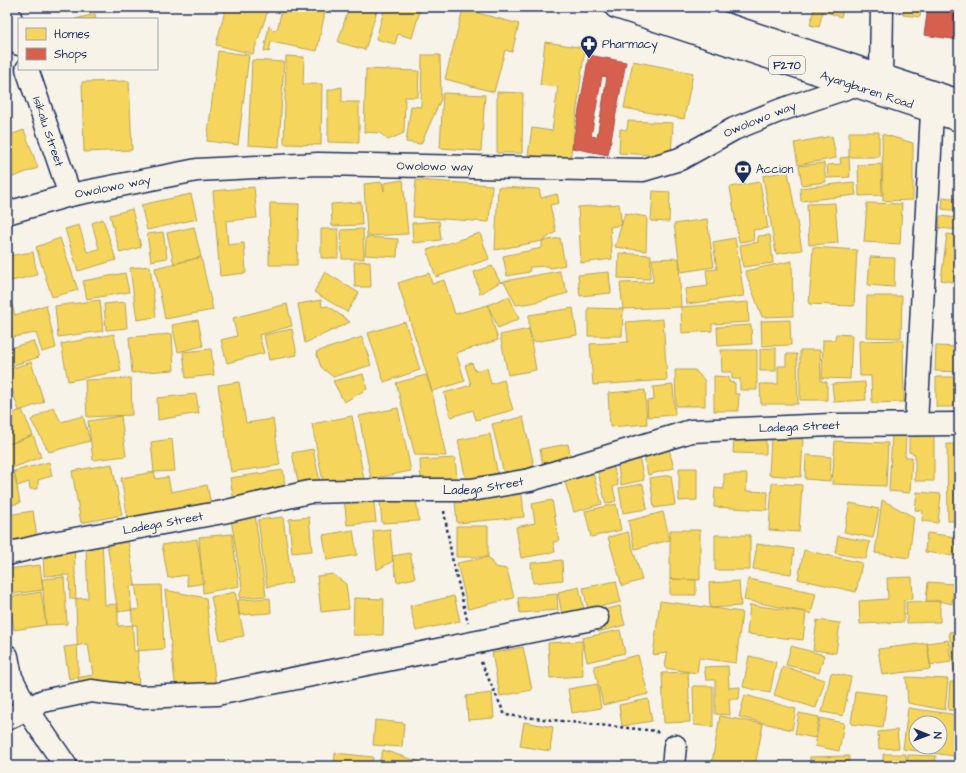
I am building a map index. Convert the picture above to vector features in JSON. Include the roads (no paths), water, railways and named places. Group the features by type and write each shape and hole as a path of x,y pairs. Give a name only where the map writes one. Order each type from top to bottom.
{"street":[{"name":"Ayangburen Road","path":"616,7 959,120"},
{"name":"Ayangburen Road","path":"673,7 959,101"},
{"path":"881,75 882,7"},
{"path":"7,8 18,41"},
{"name":"Isikalu Street","path":"28,70 70,195"},
{"name":"Owolowo way","path":"7,213 70,195 197,170 303,165 643,170 680,159 734,129 781,110 852,86"},
{"path":"916,424 932,112"},
{"name":"Ladega Street","path":"7,554 53,543 223,512 310,492 471,490 530,480 692,431 959,424"},
{"path":"7,719 43,701 91,691 139,697 217,694 597,618"},
{"path":"7,656 11,677 27,709 66,766"}],"place":[{"name":"Pharmacy","path":"589,59"},
{"name":"Accion","path":"743,184"}]}
